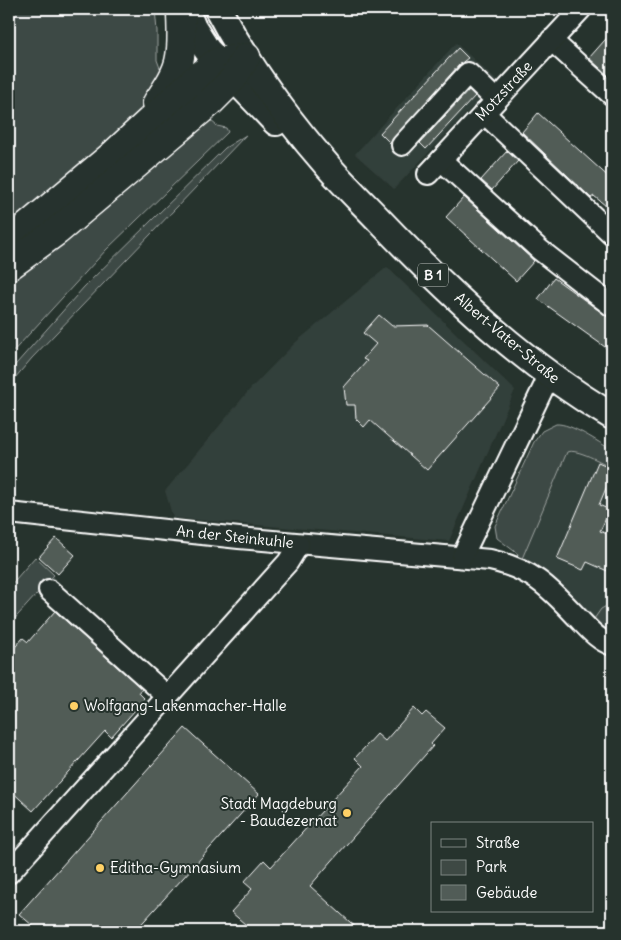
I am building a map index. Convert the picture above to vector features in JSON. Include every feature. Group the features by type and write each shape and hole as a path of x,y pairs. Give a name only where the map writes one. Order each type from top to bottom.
{"highway":[{"path":"140,130 168,87 180,59 182,38 180,9"},
{"path":"9,242 140,130 232,66"},
{"path":"9,266 30,252 77,214 208,102 232,66"}],"main road":[{"name":"Albert-Vater-Straße","path":"185,9 198,37 275,99 326,164 447,289 492,329 550,376 612,416"},
{"name":"Albert-Vater-Straße","path":"218,9 232,66"}],"street":[{"name":"Motzstraße","path":"581,9 434,167 612,306"},
{"path":"551,40 612,95"},
{"path":"402,145 468,73 490,106 612,234"},
{"path":"462,557 550,376"},
{"name":"An der Steinkuhle","path":"9,513 300,544 462,557 502,563 533,576 551,590 596,636 612,645"},
{"path":"9,873 288,562 300,544"},
{"path":"49,590 167,696"}],"shaded area":[{"path":"456,43 497,81 394,189 355,154"},
{"path":"387,267 515,390 449,541 173,518 165,491 251,388 296,342"},
{"path":"556,424 570,426 612,450 612,635 516,560 518,554 497,538 495,532 495,526 534,442 542,431"}],"green space":[{"path":"9,9 155,9 157,60 160,68 166,75 141,112 130,124 9,227"},
{"path":"195,9 205,9 219,39 218,42"},
{"path":"210,120 217,126 226,128 228,132 106,250 9,356 9,281 73,237"},
{"path":"246,135 32,358 9,385 9,372 84,287 225,148"},
{"path":"556,424 577,430 612,450 612,467 577,452 567,452 521,561 516,560 518,554 497,538 495,526 534,442 542,431"},
{"path":"35,557 54,575 9,625 9,587"},
{"path":"612,603 612,635 594,622 594,619 601,609"}],"building":[{"path":"612,32 612,79 589,58"},
{"path":"458,48 468,58 459,65 390,143 380,133"},
{"path":"469,90 475,96 426,149 420,143"},
{"path":"538,113 612,180 612,211 594,196 591,198 522,132"},
{"path":"507,151 518,161 492,190 481,180"},
{"path":"464,197 534,261 516,281 446,217"},
{"path":"554,278 612,320 612,352 538,299"},
{"path":"379,315 392,326 428,325 500,388 427,470 370,420 364,427 356,419 355,405 346,405 344,387 367,361 363,359 376,344 363,333"},
{"path":"598,462 612,468 612,474 599,505 610,510 600,531 612,536 612,573 587,562 583,570 557,559"},
{"path":"56,538 75,555 58,574 39,557"},
{"name":"Wolfgang-Lakenmacher-Halle","path":"55,611 142,689 139,693 145,699 111,737 105,731 33,811 9,789 9,654 23,638 28,642"},
{"name":"Stadt Magdeburg - Baudezernat","path":"414,708 422,716 426,712 445,728 431,744 433,746 310,886 360,931 253,931 231,912 252,889 244,882 264,860 271,867 363,766 355,758 377,734 385,741"},
{"path":"185,728 259,794 135,931 39,931 19,914"}],"place":[{"name":"Wolfgang-Lakenmacher-Halle","path":"74,706"},
{"name":"Stadt Magdeburg - Baudezernat","path":"347,813"},
{"name":"Editha-Gymnasium","path":"100,868"}]}
